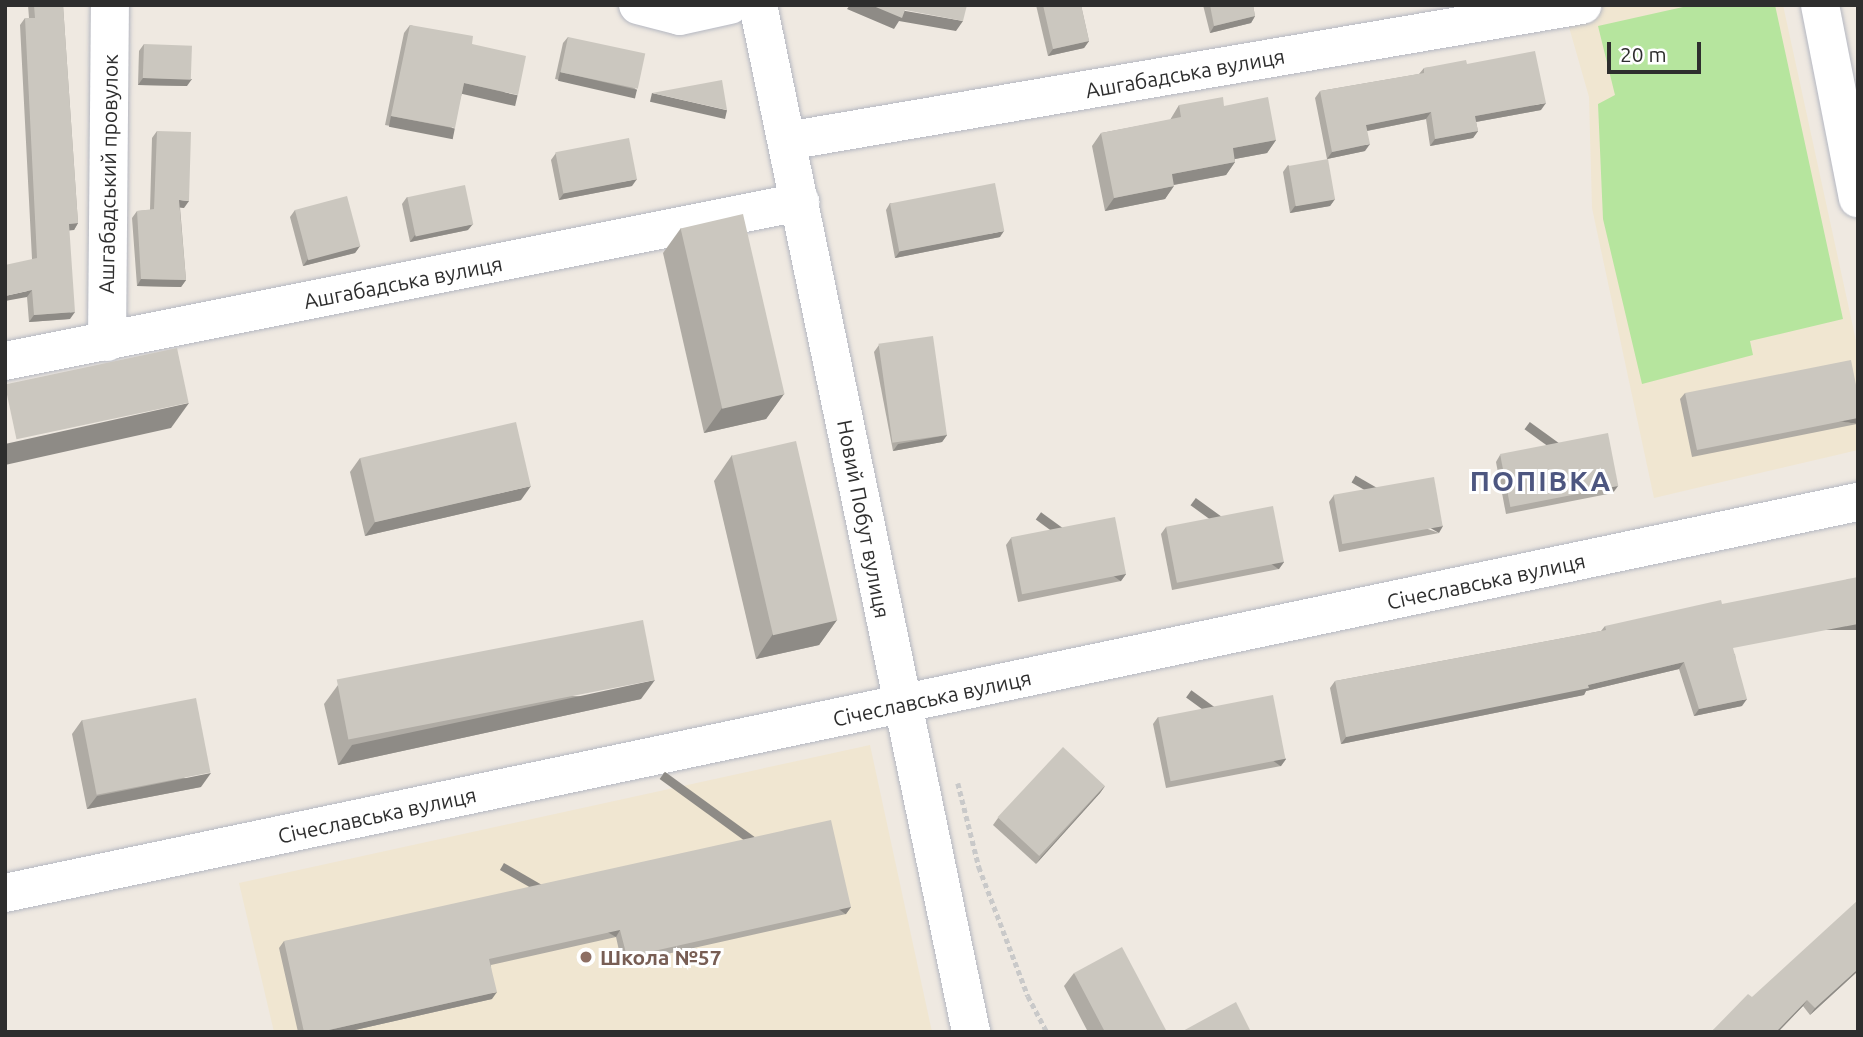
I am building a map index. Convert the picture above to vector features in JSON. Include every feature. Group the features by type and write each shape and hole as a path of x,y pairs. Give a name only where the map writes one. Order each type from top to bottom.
{"street":[{"name":"Ашгабадський провулок","path":"107,342 110,5"},
{"path":"638,5 680,16 730,5"},
{"name":"Новий Побут вулиця","path":"758,5 971,1032"},
{"name":"Ашгабадська вулиця","path":"788,141 1583,5"},
{"path":"1820,5 1858,198"},
{"name":"Ашгабадська вулиця","path":"5,361 800,202"},
{"name":"Січеславська вулиця","path":"5,893 1858,502"}],"path":[{"path":"956,775 979,866 1028,996 1047,1032"}],"shaded area":[{"path":"1605,5 1783,5 1858,350 1858,450 1654,498 1592,208 1589,97 1565,13"},
{"name":"Школа №57","path":"870,745 932,1032 274,1032 239,883"}],"green space":[{"path":"1692,5 1775,5 1843,319 1750,341 1753,355 1642,384 1603,219 1598,104 1615,95 1598,26"}],"building":[{"path":"34,5 63,5 78,223 69,224 75,312 34,315 32,290 5,296 5,265 37,258 25,18 35,18"},
{"path":"871,5 967,5 963,21 905,10 902,18"},
{"path":"1043,5 1081,5 1089,41 1053,49"},
{"path":"1210,5 1253,5 1255,16 1214,26"},
{"path":"410,25 473,36 472,44 526,56 518,95 464,83 455,128 391,116"},
{"path":"568,37 645,53 638,89 561,72"},
{"path":"144,44 192,46 191,80 143,78"},
{"path":"1535,51 1546,103 1475,116 1478,131 1435,139 1431,112 1366,125 1370,144 1332,152 1320,91 1424,73 1424,68 1466,60 1467,64"},
{"path":"722,80 727,110 652,93"},
{"path":"1223,97 1224,106 1268,97 1276,140 1233,148 1235,162 1172,174 1174,186 1114,198 1101,133 1181,117 1179,105"},
{"path":"157,131 191,132 189,201 179,200 186,280 141,279 137,211 154,209"},
{"path":"629,138 637,179 563,194 555,152"},
{"path":"1328,159 1335,199 1296,206 1289,166"},
{"path":"995,183 1004,231 899,252 890,203"},
{"path":"465,185 473,224 416,236 407,197"},
{"path":"347,196 360,246 308,260 295,210"},
{"path":"743,214 785,394 722,409 681,228"},
{"path":"933,336 947,435 892,443 879,344"},
{"path":"177,348 189,403 16,439 5,385"},
{"path":"1851,360 1858,395 1858,418 1697,450 1685,393"},
{"path":"516,422 531,486 375,522 360,458"},
{"path":"1608,433 1618,486 1510,507 1500,454"},
{"path":"796,441 837,620 773,635 732,456"},
{"path":"1434,477 1443,526 1342,544 1334,495"},
{"path":"1273,506 1284,562 1177,583 1166,527"},
{"path":"1115,517 1126,574 1022,594 1011,537"},
{"path":"1858,577 1858,624 1733,648 1747,699 1699,709 1684,662 1588,685 1589,688 1346,737 1335,681 1606,630 1605,626 1721,600 1722,604"},
{"path":"643,620 655,680 348,739 337,680"},
{"path":"1273,695 1285,759 1171,781 1158,717"},
{"path":"196,698 211,773 97,795 82,720"},
{"path":"1063,747 1105,786 1039,856 998,817"},
{"path":"831,820 851,907 627,957 620,930 489,959 497,992 320,1032 304,1032 284,941"},
{"path":"1858,900 1858,969 1815,1008 1807,1000 1776,1032 1711,1032 1748,994 1752,997"},
{"path":"1122,947 1167,1032 1105,1032 1074,973"},
{"path":"1236,1002 1251,1032 1181,1032"}],"place":[{"name":"Школа №57","path":"586,957"}],"district":[{"name":"ПОПІВКА","path":"1541,481"}]}
